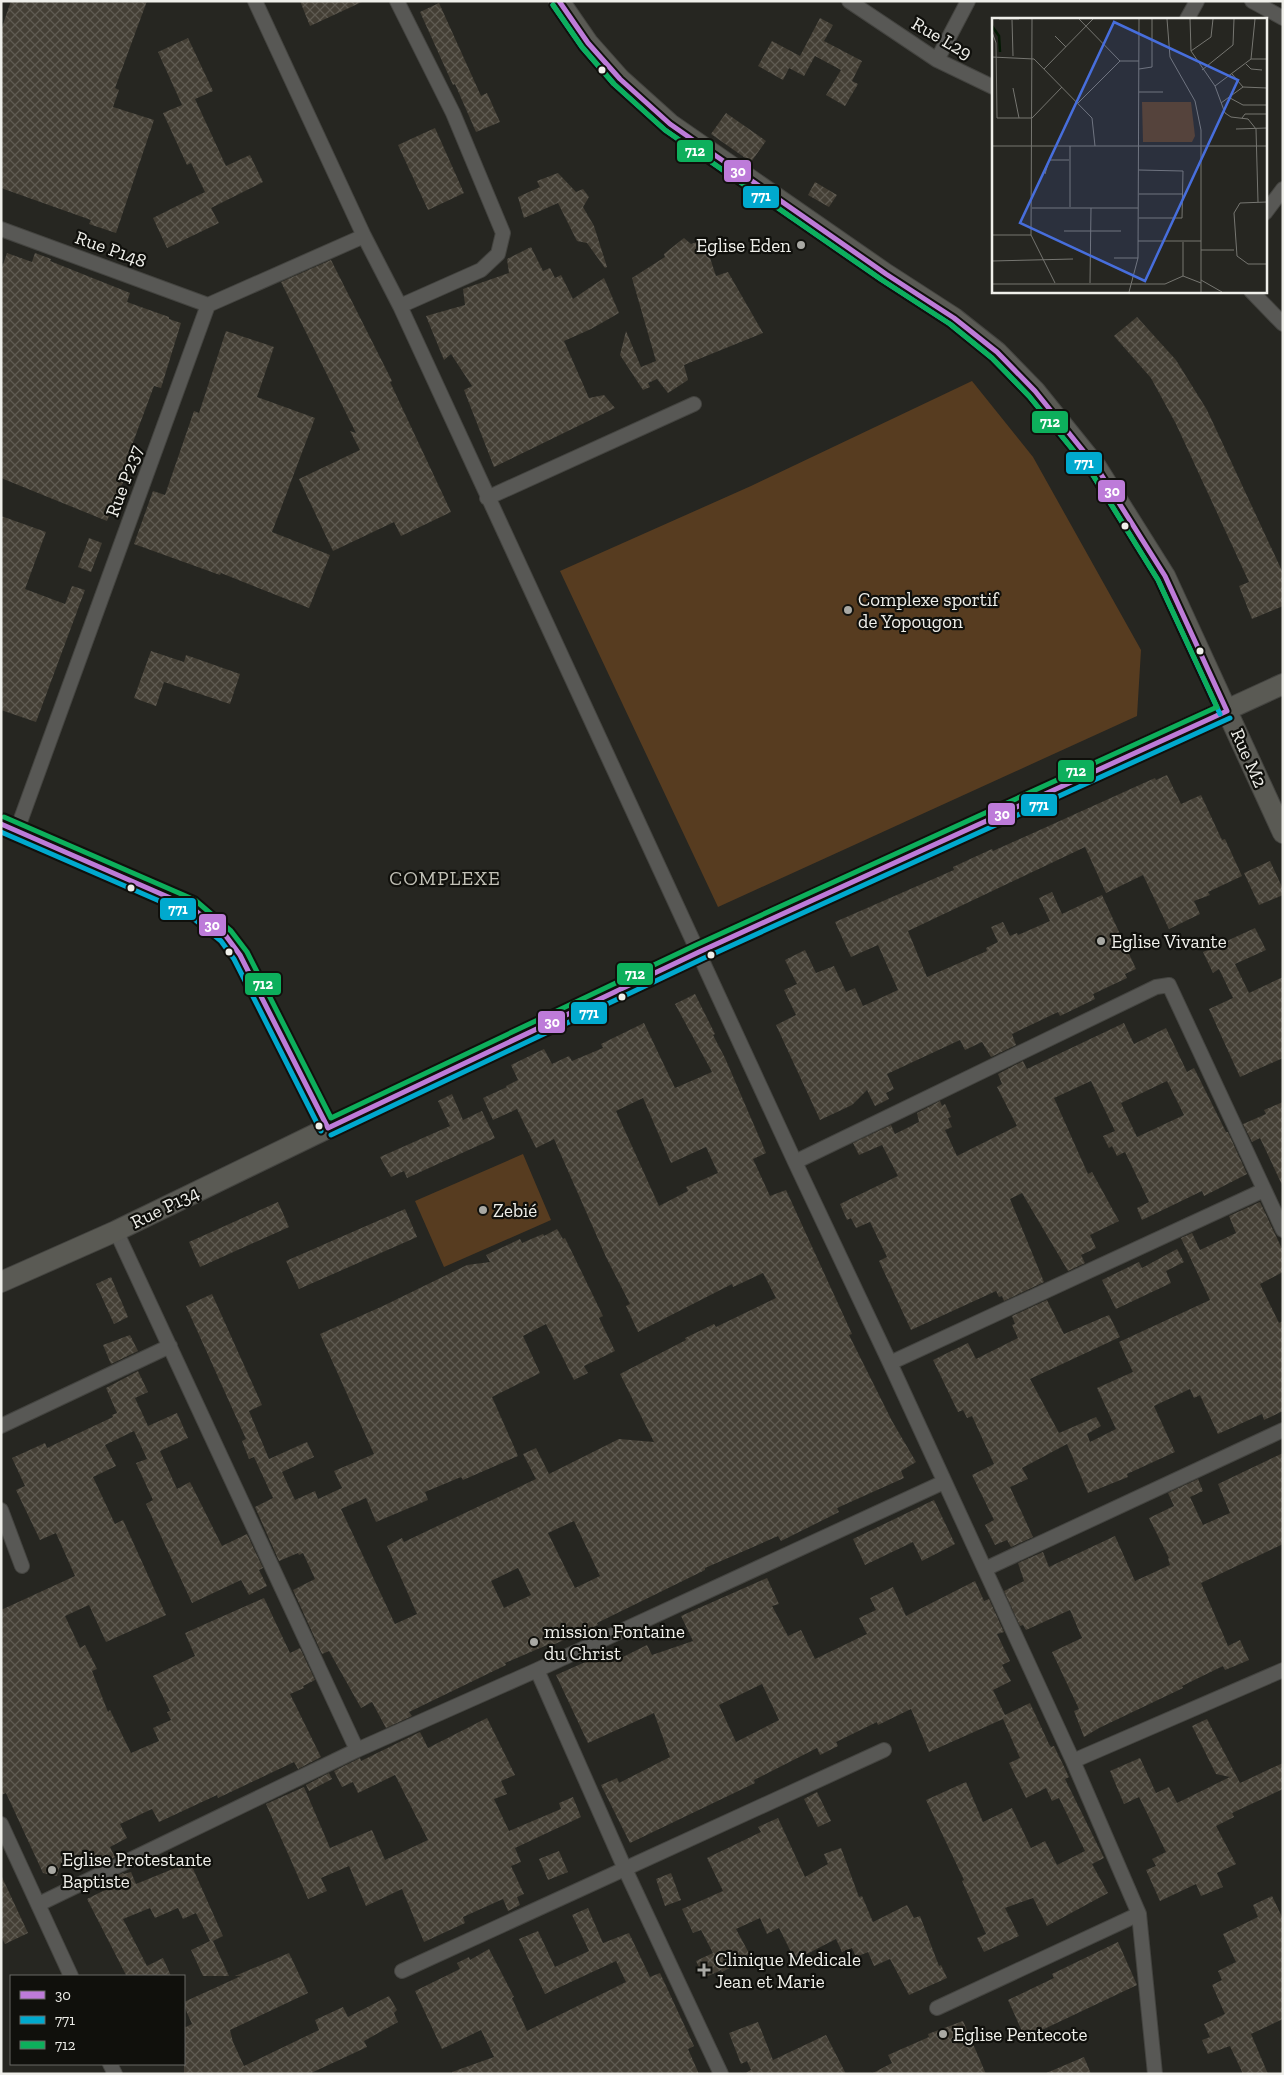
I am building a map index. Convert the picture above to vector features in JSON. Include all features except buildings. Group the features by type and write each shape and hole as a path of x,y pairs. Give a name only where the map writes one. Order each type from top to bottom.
{"street":[{"path":"255,1 364,236 400,306 1073,1761 1139,1914 1156,2074"},
{"path":"398,1 453,114 503,233 498,254 481,270 400,306"},
{"name":"Rue M2","path":"559,1 588,43 620,79 670,124 886,274 954,318 997,352 1035,391 1097,468 1164,576 1283,833"},
{"name":"Rue L29","path":"849,1 936,60 992,86"},
{"path":"936,60 968,1"},
{"path":"1188,18 1197,1"},
{"path":"1252,1 1283,18"},
{"path":"1266,212 1283,189"},
{"name":"Rue P148","path":"1,229 208,305"},
{"path":"208,305 364,236"},
{"path":"1253,292 1283,324"},
{"name":"Rue P237","path":"16,830 208,305"},
{"path":"488,498 694,404"},
{"name":"Rue P134","path":"1,1282 116,1231 699,952 1283,684"},
{"path":"1,824 191,907 226,936 240,955 328,1128"},
{"path":"795,1162 1156,987 1169,985 1283,1230"},
{"path":"890,1363 1264,1190"},
{"path":"116,1231 357,1750"},
{"path":"1,1426 170,1346"},
{"path":"985,1569 1283,1430"},
{"path":"39,1904 357,1750 537,1670 944,1482"},
{"path":"1,1510 22,1566"},
{"path":"537,1670 625,1869 721,2074"},
{"path":"1073,1761 1283,1670"},
{"path":"402,1971 884,1750"},
{"path":"1,1824 71,1975"},
{"path":"937,2008 1139,1914"}],"shaded area":[{"name":"Complexe sportif de Yopougon","path":"972,381 1033,457 1141,650 1137,716 718,907 560,571 751,486"},
{"name":"Zebié","path":"523,1154 551,1220 444,1267 415,1201"}],"transit line":[{"name":"30","path":"559,1 588,43 620,79 670,124 886,274 954,318 997,352 1035,391 1097,468 1165,576 1227,711"},
{"name":"771","path":"553,5 582,47 614,84 665,130 882,280 950,324 992,358 1029,396 1091,472 1158,580 1220,714"},
{"name":"712","path":"4,817 195,900 231,931 247,952 331,1118 696,945 1217,707 1158,580 1091,472 1029,396 992,358 950,324 882,280 665,130 614,84 582,47 553,5"},
{"name":"30","path":"328,1128 699,952 1227,711"},
{"name":"771","path":"331,1135 702,959 1230,718"},
{"name":"30","path":"1,824 191,907 226,936 240,955 328,1128"},
{"name":"771","path":"1,832 187,913 221,941 234,959 321,1131"}],"place":[{"name":"Eglise Eden","path":"801,245"},
{"name":"Complexe sportif de Yopougon","path":"848,610"},
{"name":"Eglise Vivante","path":"1101,941"},
{"name":"Zebié","path":"483,1210"},
{"name":"mission Fontaine du Christ","path":"534,1642"},
{"name":"Eglise Protestante Baptiste","path":"52,1870"},
{"name":"Clinique Medicale Jean et Marie","path":"704,1970"},
{"name":"Eglise Pentecote","path":"943,2034"}],"district":[{"name":"COMPLEXE","path":"445,878"}]}
